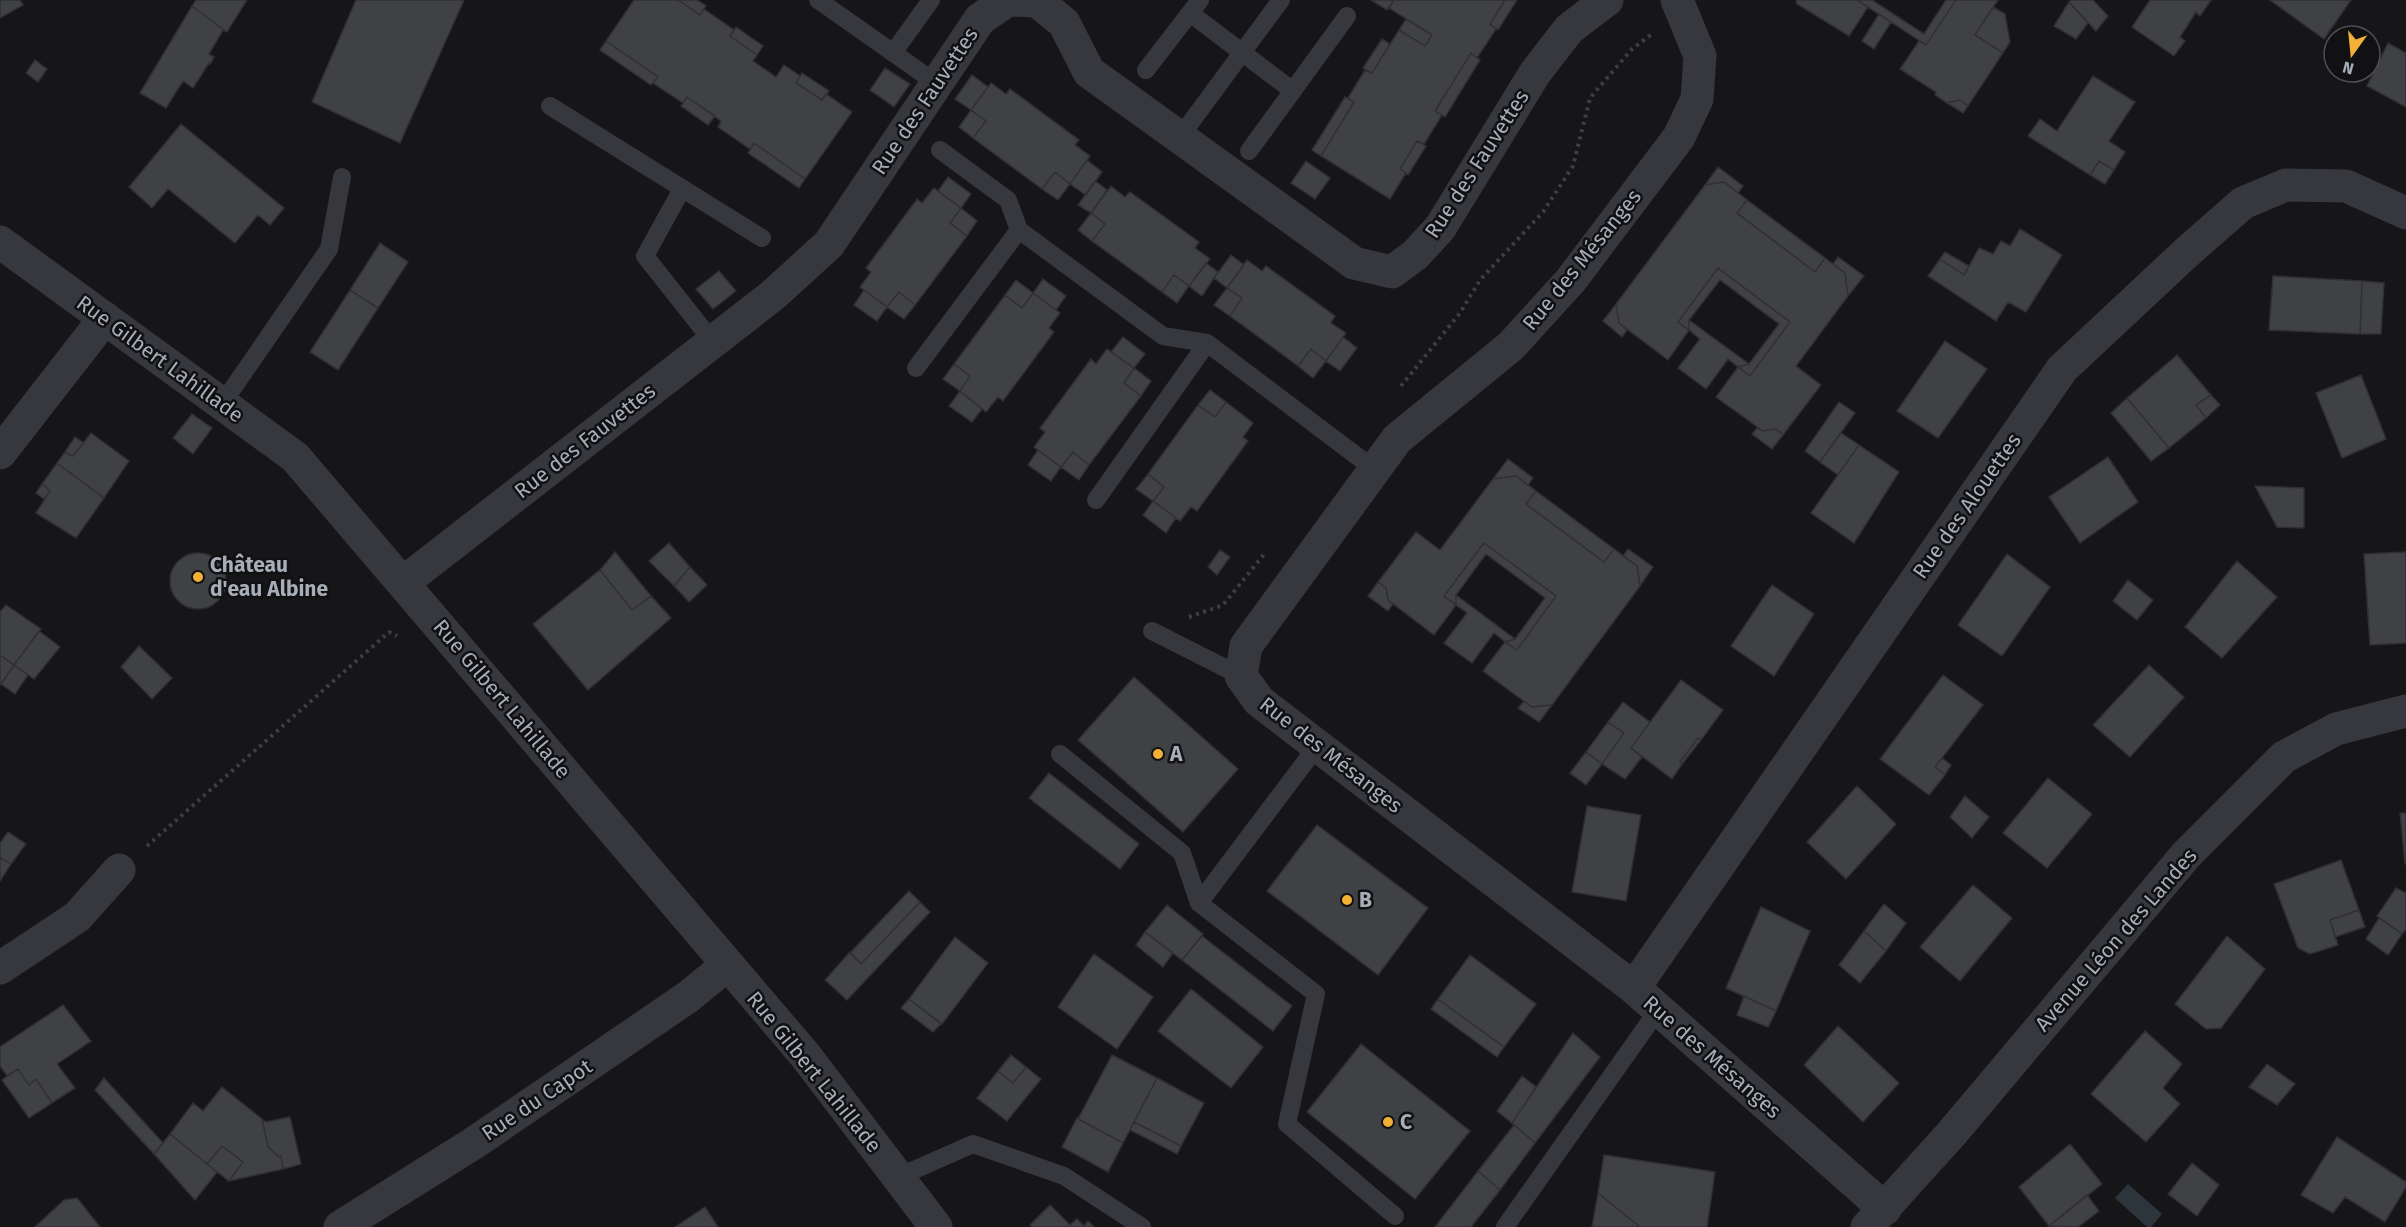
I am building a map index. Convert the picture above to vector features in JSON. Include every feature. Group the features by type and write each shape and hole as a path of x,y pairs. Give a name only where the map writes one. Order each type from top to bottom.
{"street":[{"name":"Rue des Fauvettes","path":"404,582 713,342 772,295 829,244 980,19 1008,0 1037,1 1064,23 1089,72 1354,263 1392,272 1415,255 1440,228 1535,73 1569,29 1607,0"},
{"name":"Rue des Mésanges","path":"1680,6 1700,56 1697,99 1679,137 1571,280 1511,346 1397,439 1246,646 1241,676 1259,701 1634,988 1876,1218"},
{"name":"Rue des Alouettes","path":"1634,988 2061,369 2243,203 2286,185 2346,186 2406,213"},
{"name":"Rue Gilbert Lahillade","path":"0,242 295,457 404,582 805,1055 936,1227"},
{"path":"0,453 105,318"},
{"name":"Avenue Léon des Landes","path":"1876,1218 2186,855 2284,758 2336,729 2406,711"},
{"path":"0,968 77,917 119,870"},
{"name":"Rue du Capot","path":"340,1227 484,1137 687,997 727,965"}],"lane":[{"path":"818,0 936,83"},
{"path":"893,53 931,0"},
{"path":"1180,138 1281,0"},
{"path":"1146,70 1195,7 1242,52 1293,91"},
{"path":"1249,151 1347,16"},
{"path":"550,106 762,238"},
{"path":"940,150 1008,200 1019,230 1163,336 1207,343 1374,469"},
{"path":"222,404 329,249 342,177"},
{"path":"682,189 645,256 713,342"},
{"path":"916,368 1019,230"},
{"path":"1096,500 1207,343"},
{"path":"1152,631 1241,676"},
{"path":"1199,903 1318,745"},
{"path":"1060,754 1182,853 1199,903 1316,994 1287,1124 1395,1216"},
{"path":"1504,1227 1658,1010"},
{"path":"898,1177 974,1144 1064,1176 1142,1227"}],"path":[{"path":"1394,395 1460,313 1480,280 1544,212 1573,166 1590,98 1632,49 1680,6"},
{"path":"1152,631 1223,605 1268,550"},
{"path":"119,870 389,632 399,637"}],"shaded area":[{"path":"2128,1184 2162,1214 2151,1227 2147,1227 2115,1198"}],"building":[{"path":"0,0 20,0 23,5 0,18"},
{"path":"196,0 247,0 227,32 192,6"},
{"path":"356,0 464,0 400,143 312,102"},
{"path":"634,0 678,0 700,15 704,9 734,30 730,36 757,55 753,61 776,77 784,65 800,76 796,83 822,100 826,94 852,112 805,179 754,143 750,149 718,127 721,121 687,97 683,103 653,83 658,77 606,41"},
{"path":"678,0 697,0 706,6 700,15"},
{"path":"1371,0 1390,0 1393,2 1387,10"},
{"path":"1390,0 1505,0 1490,24 1496,29 1477,58 1471,53 1435,111 1442,115 1424,144 1417,141 1400,169 1406,173 1390,199 1321,156 1354,102 1348,98 1365,70 1372,73 1399,30 1425,46 1432,35 1389,8 1393,2"},
{"path":"1505,0 1517,0 1498,30 1490,24"},
{"path":"1796,0 1857,0 1868,7 1849,36 1797,4"},
{"path":"1857,0 1872,0 1924,34 1946,0 1956,0 1926,45"},
{"path":"1956,0 1998,0 1975,35 2003,53 1968,106 1960,100 1947,103 1935,95 1936,92 1900,69 1919,41 1926,45"},
{"path":"2071,0 2093,0 2108,16 2096,31 2069,2"},
{"path":"2150,0 2211,0 2200,16 2196,12 2180,37 2185,41 2174,56 2132,27"},
{"path":"2270,0 2351,0 2334,24 2322,24 2322,38"},
{"path":"2069,2 2088,23 2076,39 2054,26"},
{"path":"192,6 227,32 223,30 209,54 214,57 193,88 183,81 166,108 140,93"},
{"path":"1993,7 2005,14 2010,42 2003,53 1975,35"},
{"path":"1879,14 1891,22 1874,49 1862,41"},
{"path":"1406,19 1432,35 1425,46 1399,30"},
{"path":"736,27 763,46 757,55 730,36"},
{"path":"1382,39 1390,44 1372,73 1363,68"},
{"path":"606,41 658,77 651,85 600,50"},
{"path":"2388,43 2406,53 2406,107 2367,86 2368,84 2382,84 2382,55"},
{"path":"1471,53 1480,60 1445,117 1435,111"},
{"path":"35,60 47,69 38,82 26,73"},
{"path":"885,68 910,84 894,107 870,90"},
{"path":"802,73 829,91 822,100 796,83"},
{"path":"972,75 988,87 971,110 955,99"},
{"path":"2093,76 2135,102 2109,141 2125,152 2114,170 2099,161 2090,175 2028,136 2040,119 2057,131"},
{"path":"991,83 1006,94 1010,89 1079,140 1075,145 1090,156 1070,184 1055,172 1042,189 973,138 986,121 971,110"},
{"path":"687,97 715,116 708,125 681,106"},
{"path":"1345,97 1354,102 1321,156 1312,150"},
{"path":"1960,100 1968,106 1963,113 1947,103"},
{"path":"971,110 986,121 973,138 959,127"},
{"path":"181,124 284,208 270,225 258,215 235,243 168,189 152,208 129,187"},
{"path":"1417,141 1426,146 1408,175 1400,169"},
{"path":"754,143 805,179 799,188 748,153"},
{"path":"1087,160 1102,172 1086,195 1070,184"},
{"path":"1306,161 1330,178 1315,199 1291,183"},
{"path":"2099,161 2114,170 2105,184 2090,175"},
{"path":"1718,167 1743,186 1738,193 1724,182 1705,185"},
{"path":"1055,172 1070,184 1058,200 1042,189"},
{"path":"948,177 971,194 961,208 938,191"},
{"path":"1095,181 1107,190 1091,213 1078,205"},
{"path":"1724,182 1747,200 1737,213 1815,272 1825,258 1845,273 1848,296 1796,366 1821,385 1783,435 1776,429 1763,431 1716,397 1738,367 1750,376 1790,322 1718,268 1678,322 1689,330 1668,360 1619,323 1616,304 1705,185"},
{"path":"1111,186 1125,197 1130,192 1199,242 1195,248 1210,259 1189,286 1174,275 1162,292 1092,241 1105,224 1091,213"},
{"path":"934,188 961,208 950,223 967,236 915,305 899,292 887,307 860,287 871,272 866,268 917,199 922,203"},
{"path":"1747,200 1825,258 1815,272 1737,213"},
{"path":"961,208 977,221 967,236 950,223"},
{"path":"1091,213 1105,224 1092,241 1078,230"},
{"path":"2020,229 2062,255 2026,312 2008,302 1996,321 1928,276 1940,259 1964,275 1979,248 1993,254 2001,241 2010,246"},
{"path":"380,243 408,262 378,308 350,290"},
{"path":"1945,252 1969,266 1964,275 1940,259"},
{"path":"1231,255 1244,265 1227,288 1214,278"},
{"path":"1838,257 1864,276 1848,296 1845,273 1833,264"},
{"path":"1247,260 1262,271 1266,266 1335,316 1331,323 1346,333 1326,361 1311,349 1298,366 1230,316 1242,298 1227,288"},
{"path":"1206,263 1218,272 1202,296 1189,286"},
{"path":"1718,268 1790,322 1750,376 1738,367 1749,364 1779,324 1720,280 1689,320 1689,330 1678,322"},
{"path":"719,271 736,291 713,309 696,289"},
{"path":"1174,275 1189,286 1177,303 1162,292"},
{"path":"2273,276 2362,281 2360,334 2269,330"},
{"path":"1043,279 1066,296 1056,310 1033,293"},
{"path":"1016,280 1033,293 1022,308 1005,295"},
{"path":"2362,281 2384,283 2381,334 2360,334"},
{"path":"1227,288 1242,298 1230,316 1214,305"},
{"path":"350,290 378,308 338,370 310,352"},
{"path":"864,290 887,307 877,321 854,305"},
{"path":"899,292 915,305 904,319 887,307"},
{"path":"1033,293 1060,313 1049,328 1054,332 1003,401 998,397 986,412 960,391 970,376 954,364 1005,295 1022,308"},
{"path":"1616,304 1619,323 1627,330 1622,337 1603,321"},
{"path":"1689,320 1749,364 1738,367 1728,359 1706,389 1678,368 1700,339 1689,330"},
{"path":"1123,337 1145,354 1134,368 1111,352"},
{"path":"1343,337 1357,348 1340,371 1326,361"},
{"path":"1945,341 1987,369 1938,438 1897,411"},
{"path":"1107,349 1134,368 1124,383 1141,396 1089,465 1073,452 1061,467 1034,447 1045,432 1040,428 1091,359 1096,364"},
{"path":"1311,349 1326,361 1313,378 1298,366"},
{"path":"2177,355 2211,395 2196,405 2206,418 2169,448 2127,398"},
{"path":"954,364 970,376 960,391 943,379"},
{"path":"1134,368 1151,381 1141,396 1124,383"},
{"path":"2361,375 2386,439 2342,458 2316,393"},
{"path":"1210,390 1226,402 1215,417 1198,405"},
{"path":"960,391 982,409 972,422 949,406"},
{"path":"2211,395 2220,405 2206,418 2196,405"},
{"path":"2127,398 2169,448 2151,461 2111,413"},
{"path":"1226,402 1253,423 1243,437 1248,441 1197,511 1191,507 1180,521 1153,501 1164,487 1148,474 1198,405 1215,417"},
{"path":"1839,402 1855,413 1820,462 1805,451"},
{"path":"192,414 212,428 193,454 173,438"},
{"path":"1757,428 1763,431 1776,429 1783,435 1772,449 1752,434"},
{"path":"91,433 129,461 104,498 57,463 65,452 73,456"},
{"path":"1841,433 1859,445 1838,475 1820,462"},
{"path":"75,437 84,443 73,456 65,452"},
{"path":"1859,445 1899,472 1854,543 1811,513"},
{"path":"1038,450 1061,467 1051,481 1028,465"},
{"path":"1073,452 1089,465 1079,480 1061,467"},
{"path":"2108,457 2138,502 2080,543 2049,497"},
{"path":"1508,459 1533,478 1528,485 1516,476 1493,479"},
{"path":"57,463 104,498 76,538 36,513 50,491 42,484"},
{"path":"1148,474 1164,487 1153,501 1136,489"},
{"path":"1516,476 1536,491 1526,504 1604,562 1614,549 1637,566 1640,586 1552,705 1532,707 1483,671 1505,642 1517,650 1556,596 1484,543 1444,596 1456,605 1434,635 1388,600 1386,588 1378,582 1416,532 1440,550 1493,479"},
{"path":"42,484 50,491 44,499 36,493"},
{"path":"2255,486 2304,488 2304,528 2277,527"},
{"path":"1536,491 1614,549 1604,562 1526,504"},
{"path":"1153,501 1176,518 1166,533 1143,515"},
{"path":"669,543 690,567 674,586 649,561"},
{"path":"1484,543 1556,596 1517,650 1505,642 1515,639 1545,598 1486,554 1456,595 1456,605 1444,596"},
{"path":"1628,549 1653,567 1640,586 1637,566 1623,556"},
{"path":"1220,550 1230,557 1217,575 1208,567"},
{"path":"615,552 651,596 632,610 600,570"},
{"path":"2406,552 2406,643 2370,645 2364,554"},
{"name":"Château d'eau Albine","path":"193,553 203,553 218,561 224,570 226,581 224,592 218,601 203,609 193,609 182,604 175,597 170,586 170,576 175,565 182,558"},
{"path":"2007,554 2050,587 2002,656 1958,625"},
{"path":"2237,561 2277,597 2222,658 2185,627"},
{"path":"690,567 707,585 689,602 674,586"},
{"path":"600,570 632,610 651,596 671,618 588,690 533,624"},
{"path":"2128,580 2153,600 2137,620 2113,601"},
{"path":"1378,582 1386,588 1388,600 1393,604 1388,611 1368,596"},
{"path":"1772,585 1814,614 1774,676 1731,646"},
{"path":"1456,595 1515,639 1505,642 1494,633 1472,663 1444,643 1467,613 1456,605"},
{"path":"6,605 41,629 14,665 0,655 0,612"},
{"path":"39,631 60,647 34,679 14,665"},
{"path":"139,646 172,678 152,699 121,667"},
{"path":"0,655 14,665 0,685"},
{"path":"14,665 28,675 15,694 1,684"},
{"path":"2149,665 2184,697 2130,757 2093,725"},
{"path":"1943,675 1983,705 1935,767 1945,775 1929,795 1880,759"},
{"name":"A","path":"1134,677 1238,769 1183,832 1078,740"},
{"path":"1681,680 1723,710 1701,740 1698,738 1680,762 1682,764 1672,779 1631,748"},
{"path":"1524,701 1532,707 1552,705 1539,722 1518,708"},
{"path":"1623,702 1650,722 1631,748 1642,757 1625,779 1602,764 1624,733 1608,722"},
{"path":"1608,722 1624,733 1602,764 1586,752"},
{"path":"1698,738 1701,740 1682,764 1680,762"},
{"path":"1586,752 1602,764 1586,785 1570,773"},
{"path":"1942,758 1951,765 1945,775 1935,767"},
{"path":"1049,773 1139,844 1120,869 1029,798"},
{"path":"2048,778 2092,814 2047,868 2003,833"},
{"path":"1857,786 1896,824 1846,879 1807,842"},
{"path":"1965,796 1989,817 1972,838 1950,817"},
{"path":"1587,806 1641,815 1626,901 1572,892"},
{"path":"2400,813 2406,813 2406,864 2405,864"},
{"name":"B","path":"1317,825 1428,908 1378,975 1267,891"},
{"path":"8,832 26,844 11,864 0,858 0,843"},
{"path":"0,858 11,864 0,881"},
{"path":"2341,860 2359,910 2330,920 2338,945 2310,954 2298,948 2274,884"},
{"path":"1973,885 2012,918 1960,981 1920,947"},
{"path":"2396,888 2406,893 2406,929 2402,934 2377,916"},
{"path":"909,891 920,902 861,964 850,953"},
{"path":"920,902 930,912 847,1000 825,980 850,952 861,964"},
{"path":"1884,904 1906,923 1886,951 1864,931"},
{"path":"1167,905 1203,934 1182,960 1145,932"},
{"path":"1761,907 1810,931 1776,1011 1726,988"},
{"path":"2359,910 2365,927 2335,937 2330,920"},
{"path":"2379,918 2402,934 2388,955 2366,939"},
{"path":"1864,931 1886,951 1860,983 1839,965"},
{"path":"1145,932 1173,953 1163,967 1136,945"},
{"path":"1202,936 1292,1006 1273,1031 1182,960"},
{"path":"2227,936 2265,969 2221,1028 2206,1029 2175,1004"},
{"path":"955,937 988,963 942,1024 909,999"},
{"path":"1094,954 1153,997 1117,1049 1058,1007"},
{"path":"1470,955 1536,1004 1504,1047 1438,999"},
{"path":"1191,989 1263,1047 1231,1088 1158,1031"},
{"path":"1744,996 1776,1011 1768,1027 1737,1015"},
{"path":"909,999 941,1024 933,1032 901,1008"},
{"path":"1438,999 1504,1047 1497,1057 1431,1009"},
{"path":"63,1005 91,1041 57,1064 75,1088 52,1103 36,1079 29,1085 18,1069 7,1076 0,1066 0,1047"},
{"path":"1838,1026 1899,1083 1863,1122 1804,1065"},
{"path":"2145,1031 2182,1064 2163,1088 2180,1104 2146,1142 2091,1094"},
{"path":"1573,1033 1600,1057 1535,1143 1512,1123"},
{"name":"C","path":"1361,1044 1470,1131 1415,1199 1307,1112"},
{"path":"1011,1055 1026,1067 1013,1083 998,1071"},
{"path":"1112,1055 1157,1078 1123,1143 1078,1119"},
{"path":"2267,1064 2295,1084 2277,1105 2249,1087"},
{"path":"1026,1067 1041,1079 1007,1121 977,1098 998,1071 1013,1083"},
{"path":"18,1069 29,1085 36,1079 52,1103 29,1118 2,1080"},
{"path":"1522,1076 1536,1087 1512,1123 1497,1111"},
{"path":"104,1078 163,1143 154,1154 95,1090"},
{"path":"1157,1078 1204,1103 1181,1146 1134,1122"},
{"path":"222,1087 262,1119 268,1147 281,1156 283,1169 229,1181 243,1162 222,1146 207,1164 170,1134 193,1103 203,1111"},
{"path":"290,1117 301,1164 283,1169 281,1156 268,1147 262,1119 266,1122"},
{"path":"1077,1118 1123,1143 1108,1172 1062,1147"},
{"path":"1134,1122 1181,1146 1177,1154 1130,1130"},
{"path":"1514,1125 1535,1143 1500,1190 1478,1171"},
{"path":"170,1134 217,1172 195,1200 154,1154"},
{"path":"2337,1137 2406,1182 2406,1187 2385,1222 2345,1197 2333,1213 2301,1195"},
{"path":"2070,1144 2102,1184 2049,1226 2019,1187"},
{"path":"222,1146 243,1162 229,1181 207,1164"},
{"path":"1604,1155 1715,1172 1707,1227 1640,1227 1598,1193"},
{"path":"2192,1163 2219,1185 2197,1216 2168,1194"},
{"path":"1478,1171 1500,1190 1471,1227 1435,1227"},
{"path":"1598,1193 1640,1227 1592,1227"},
{"path":"2087,1195 2099,1211 2078,1227 2049,1226"},
{"path":"77,1198 100,1227 35,1227 64,1200"},
{"path":"1050,1205 1070,1225 1077,1219 1084,1226 1088,1221 1094,1227 1032,1227 1030,1225"},
{"path":"705,1207 718,1227 675,1227"}],"place":[{"name":"Château d'eau Albine","path":"198,577"},
{"name":"A","path":"1158,754"},
{"name":"B","path":"1347,900"},
{"name":"C","path":"1388,1122"}]}
